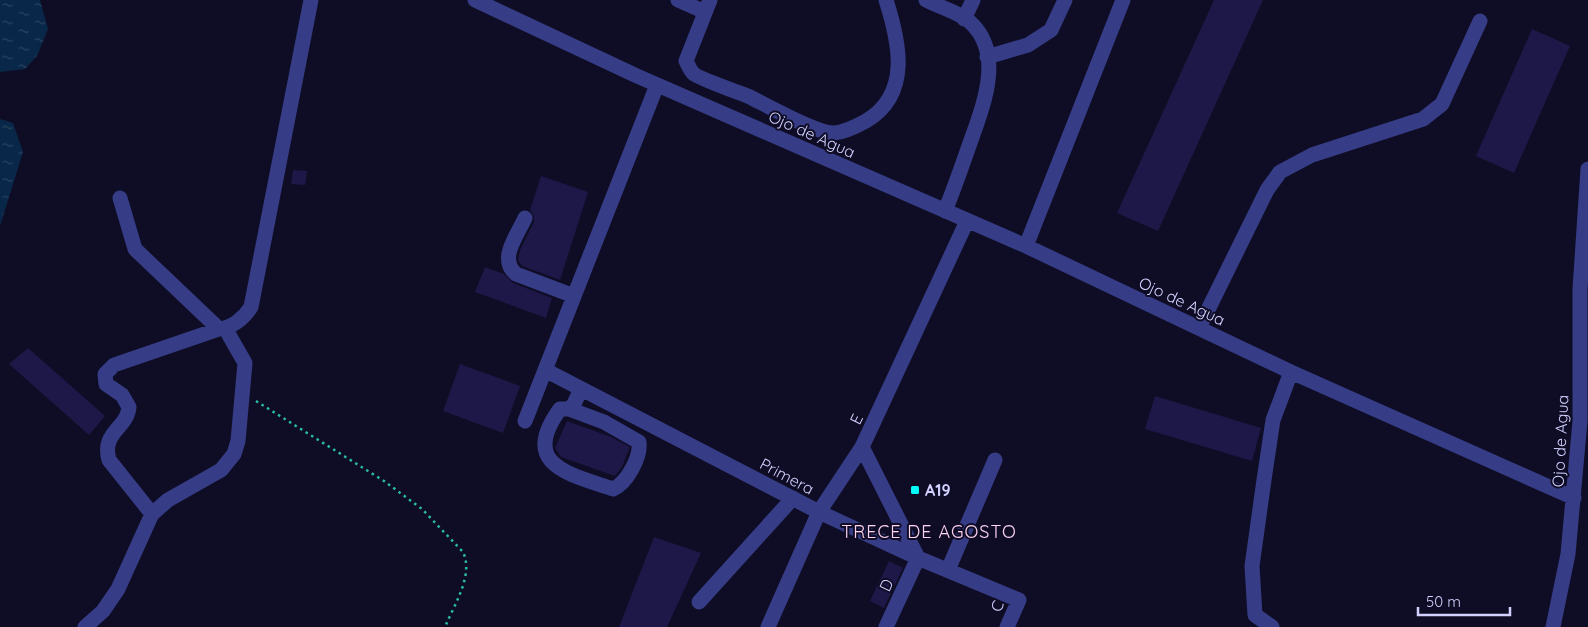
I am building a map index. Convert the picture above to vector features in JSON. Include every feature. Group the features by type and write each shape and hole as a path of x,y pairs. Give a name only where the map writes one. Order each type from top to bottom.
{"street":[{"path":"152,514 109,460 106,451 109,438 126,416 129,407 122,395 106,384 105,374 114,365 222,329 246,314 251,307 310,0"},
{"name":"Ojo de Agua","path":"475,0 657,86 1026,246 1291,372 1574,498 1580,421 1580,289 1588,170"},
{"path":"678,0 707,6 686,61 694,74 813,127 834,133 856,127 876,115 896,85 899,62 896,33 886,0"},
{"path":"926,0 969,21 983,38 989,78 985,100 946,211"},
{"path":"964,19 972,0"},
{"path":"987,57 1028,45 1051,30 1065,0"},
{"path":"1026,246 1123,0"},
{"path":"1199,328 1267,190 1280,172 1312,156 1423,119 1442,104 1480,20"},
{"path":"525,422 657,86"},
{"path":"85,627 103,611 118,589 152,514 176,495 221,470 234,454 238,441 244,394 245,363 222,329 135,249 120,198"},
{"path":"525,218 508,256 510,269 516,274 574,296"},
{"name":"E","path":"768,627 819,512 862,447 968,221"},
{"name":"Primera","path":"545,370 819,512 918,558 1019,600"},
{"path":"1272,627 1254,615 1252,566 1273,420 1291,372"},
{"path":"569,409 604,422 639,442 640,449 621,486 613,489 581,478 555,467 546,455 544,446 552,420 560,409 569,409 574,404 581,389"},
{"path":"862,447 918,558"},
{"path":"948,570 995,460"},
{"path":"699,602 793,498"},
{"path":"1553,627 1568,554 1574,498"},
{"name":"D","path":"888,626 918,558"},
{"name":"C","path":"1007,627 1019,600"}],"path":[{"path":"244,394 392,486 422,509 463,552 467,560 467,569 445,627"}],"water":[{"path":"0,0 40,0 48,29 37,56 25,69 0,72"},
{"path":"0,119 13,123 23,152 0,226"}],"building":[{"path":"1214,0 1263,0 1158,231 1117,213"},
{"path":"1532,29 1570,46 1514,173 1476,156"},
{"path":"293,170 307,171 305,185 291,184"},
{"path":"541,176 588,192 560,280 522,266 518,260 520,250 534,222 534,217 530,210"},
{"path":"485,267 504,274 513,283 552,298 546,318 475,292"},
{"path":"28,348 105,416 89,435 9,364"},
{"path":"460,364 520,386 503,433 443,411"},
{"path":"1155,396 1261,428 1252,461 1145,429"},
{"path":"567,421 611,437 630,447 622,467 615,476 561,457 555,448"},
{"path":"654,537 701,553 667,627 619,627"},
{"path":"889,561 903,568 884,608 870,601"}],"place":[{"name":"A19","path":"915,490"}],"district":[{"name":"TRECE DE AGOSTO","path":"929,532"}]}
